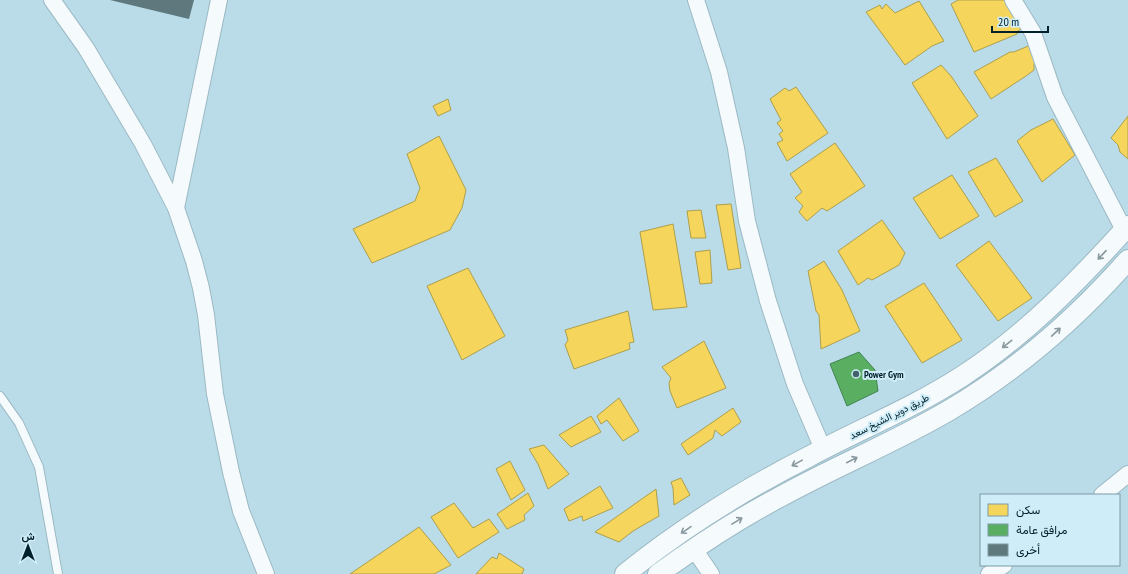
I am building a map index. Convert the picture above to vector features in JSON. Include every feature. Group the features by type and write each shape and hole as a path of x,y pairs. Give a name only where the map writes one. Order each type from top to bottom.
{"street":[{"path":"52,0 86,48 143,144 176,208 194,261 201,288 206,315 215,394 231,472 241,511 266,574"},
{"path":"176,208 219,0"},
{"path":"696,0 719,72 736,148 747,221 768,301 794,384 823,449"},
{"path":"1013,0 1033,33 1055,97 1126,228"},
{"name":"طريق دوير الشيخ سعد","path":"625,574 702,519 754,486 823,449 909,407 960,378 991,357 1031,325 1080,278 1126,228"},
{"path":"658,574 735,522 778,497 947,412 973,395 1017,364 1047,340 1097,293 1128,260"},
{"path":"960,378 973,395"},
{"path":"1103,494 1128,474"},
{"path":"694,549 711,574"},
{"path":"989,574 1002,566"}],"lane":[{"path":"0,396 18,423 39,467 58,574"}],"building: سكن":[{"path":"958,0 1011,0 1024,27 1018,31 1017,34 974,52 951,4"},
{"path":"919,1 944,41 932,46 905,65 866,12 880,5 882,9 886,4 895,13"},
{"path":"1033,44 1038,56 1034,64 1034,70 991,99 974,72 1010,52 1014,52"},
{"path":"941,65 951,76 978,116 947,139 912,83"},
{"path":"796,87 828,133 787,161 777,143 783,140 779,134 783,131 777,123 781,120 770,99 785,88 789,91"},
{"path":"448,99 451,110 438,116 433,106"},
{"path":"1128,116 1128,159 1120,152 1118,145 1111,138"},
{"path":"1053,119 1075,155 1042,182 1017,141 1031,130"},
{"path":"439,136 466,190 462,208 450,230 372,263 353,229 415,201 420,188 407,154"},
{"path":"835,143 865,186 827,211 822,208 807,221 799,212 803,206 795,198 802,192 790,174"},
{"path":"996,158 1023,201 995,217 968,172"},
{"path":"952,175 979,216 940,239 913,198"},
{"path":"731,204 741,268 728,270 716,205"},
{"path":"701,210 706,238 691,238 687,211"},
{"path":"882,220 905,253 899,265 872,280 868,278 858,285 838,251"},
{"path":"673,224 687,307 653,310 640,232"},
{"path":"989,241 1032,298 998,321 956,265"},
{"path":"710,250 712,283 700,284 695,252"},
{"path":"824,261 842,290 860,331 821,349 819,315 816,311 808,271"},
{"path":"468,268 505,336 462,360 427,286"},
{"path":"924,283 962,340 922,363 885,306"},
{"path":"628,311 634,342 629,343 630,349 574,369 565,345 568,340 565,330"},
{"path":"704,341 726,388 677,408 670,391 669,383 671,378 662,367"},
{"path":"619,398 639,431 623,441 607,420 601,424 597,416"},
{"path":"733,408 741,422 722,436 715,430 713,438 688,455 681,444"},
{"path":"591,416 601,432 571,447 559,435"},
{"path":"544,445 569,474 548,489 538,464 529,449"},
{"path":"510,461 525,490 511,500 496,469"},
{"path":"681,478 690,495 674,505 673,488 671,482"},
{"path":"600,486 613,508 583,521 582,516 569,521 564,509"},
{"path":"656,489 659,516 633,531 619,542 595,532"},
{"path":"528,493 534,506 524,515 525,520 507,529 497,514"},
{"path":"454,503 473,528 489,519 499,532 458,558 431,517"},
{"path":"419,527 451,565 434,574 350,574"},
{"path":"499,553 524,569 522,574 476,574 492,557 497,559"}],"building: مرافق عامة":[{"path":"859,352 875,370 878,391 847,406 830,364"}],"building: أخرى":[{"path":"110,0 194,0 189,19"}],"place":[{"name":"Power Gym","path":"856,374"}]}
